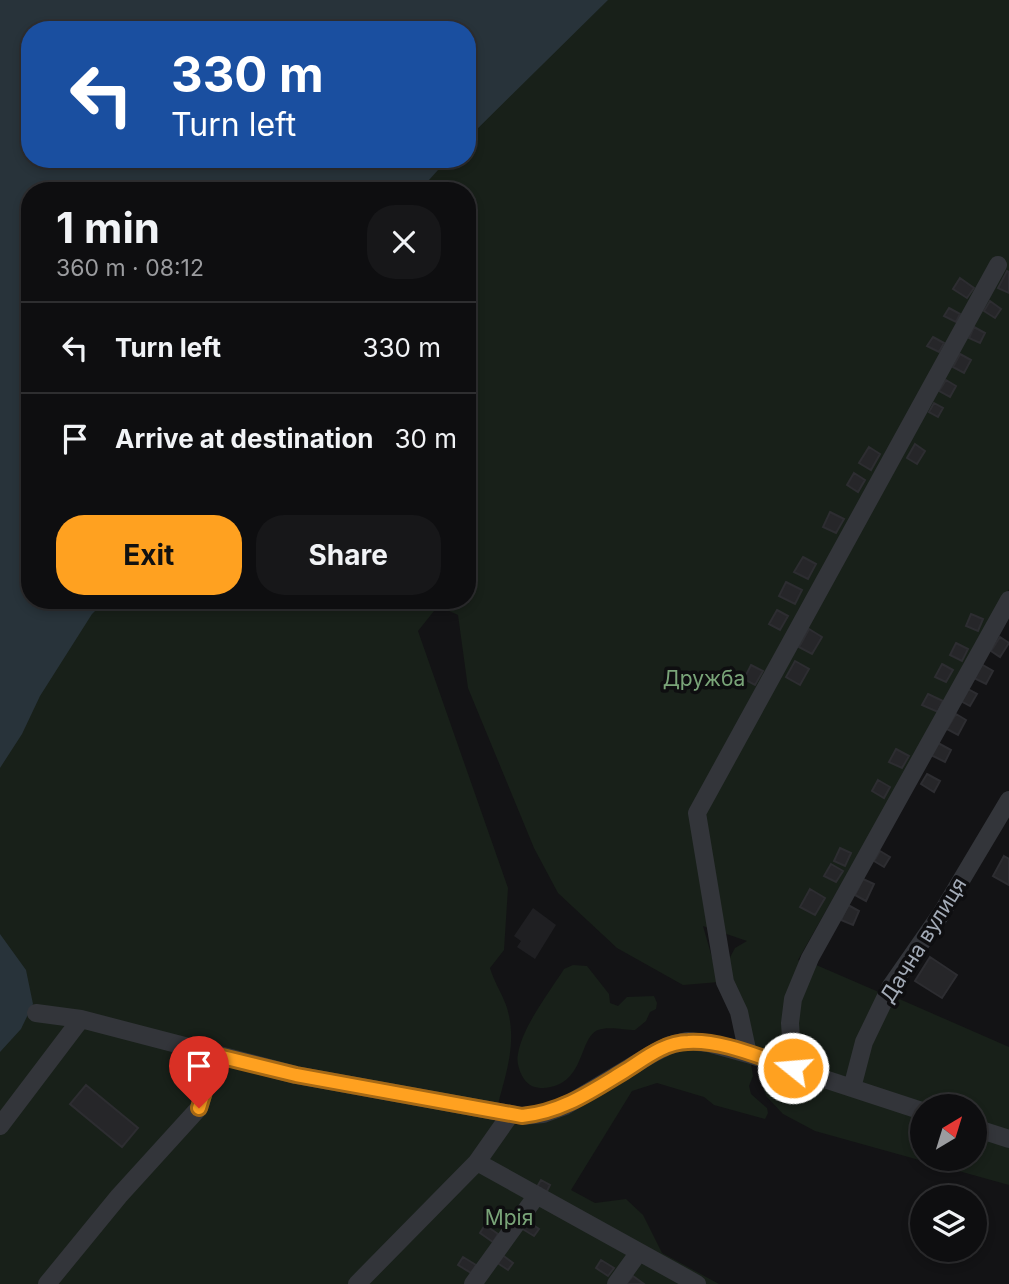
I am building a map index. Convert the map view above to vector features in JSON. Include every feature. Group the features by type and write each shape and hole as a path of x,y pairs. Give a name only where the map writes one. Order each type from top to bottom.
{"street":[{"path":"748,1054 739,1012 725,982 697,813 998,265"},
{"path":"793,1068 790,1023 793,999 810,958 1009,600"},
{"name":"Дачна вулиця","path":"852,1088 864,1042 891,986 941,914 1009,800"},
{"path":"36,1013 80,1019 296,1075 510,1115 543,1114 565,1106 652,1054 670,1045 687,1041 708,1043 748,1054 910,1107"},
{"path":"0,1126 80,1019"},
{"path":"47,1284 119,1196 199,1108 207,1082 206,1053"},
{"path":"357,1284 477,1162 510,1115"},
{"path":"987,1132 1009,1139"},
{"path":"477,1162 697,1284"},
{"path":"473,1284 537,1195"},
{"path":"616,1284 639,1252"}],"shaded area":[{"path":"0,0 608,0 476,130 476,21 21,21 21,168 440,168 427,182 21,182 21,609 97,609 40,696 22,734 0,768"},
{"path":"533,908 556,925 535,959 517,947 521,941 514,936"},
{"path":"0,934 26,970 33,1004 21,1029 0,1052"}],"green space":[{"name":"Дружба","path":"524,0 1009,0 1009,589 798,960 801,962 788,1062 751,1048 725,967 735,948 747,941 703,926 719,982 683,985 617,948 558,893 534,848 468,688 458,615 445,609 476,609 476,182 386,182 396,168 476,168 476,61"},
{"name":"Мрія","path":"30,609 436,609 418,631 508,888 504,950 490,968 507,1008 511,1037 508,1065 494,1121 519,1125 544,1120 670,1049 707,1048 751,1064 751,1094 767,1108 765,1119 714,1105 704,1097 657,1083 632,1091 571,1190 595,1203 626,1199 643,1215 662,1253 719,1284 0,1284 0,731"},
{"path":"814,964 881,993 844,1081 797,1065 798,1001"},
{"path":"573,965 587,966 609,994 610,1003 618,1006 627,997 654,996 656,1009 650,1012 646,1021 635,1030 598,1030 587,1042 574,1071 567,1079 557,1085 535,1087 526,1081 520,1071 518,1057 521,1044 537,1010 564,969"},
{"path":"891,998 897,998 1009,1047 1009,1134 987,1127 987,1094 910,1094 910,1101 857,1084 868,1044"},
{"path":"767,1068 910,1115 910,1157 815,1131 783,1114 766,1096 760,1079"},
{"path":"987,1140 1009,1147 1009,1185 959,1171 987,1171"}],"building":[{"path":"1007,271 1009,272 1009,293 998,288"},
{"path":"960,278 974,288 967,298 953,289"},
{"path":"990,301 1001,309 995,318 984,311"},
{"path":"949,308 960,314 956,322 944,316"},
{"path":"974,327 985,333 980,343 969,338"},
{"path":"933,337 944,343 939,352 927,346"},
{"path":"960,354 971,360 964,373 953,367"},
{"path":"946,380 956,386 950,397 939,391"},
{"path":"934,403 943,408 938,417 929,412"},
{"path":"915,444 925,451 917,464 907,458"},
{"path":"869,447 880,454 871,470 859,463"},
{"path":"854,473 865,480 858,492 847,485"},
{"path":"830,512 844,519 836,533 823,527"},
{"path":"803,557 816,564 808,579 794,572"},
{"path":"786,582 802,590 795,604 779,596"},
{"path":"777,610 788,616 780,630 769,624"},
{"path":"971,614 983,619 978,631 966,626"},
{"path":"809,629 822,637 812,654 799,647"},
{"path":"1000,637 1009,643 1000,657 991,651"},
{"path":"956,643 968,649 962,661 950,655"},
{"path":"795,661 809,669 800,685 786,677"},
{"path":"942,664 953,670 946,682 935,677"},
{"path":"981,664 993,671 986,684 974,678"},
{"path":"751,665 763,671 755,685 744,679"},
{"path":"968,689 977,694 970,706 961,701"},
{"path":"928,694 943,701 938,712 922,705"},
{"path":"956,714 966,720 958,735 947,729"},
{"path":"938,743 951,750 945,762 931,755"},
{"path":"896,749 909,756 902,768 889,762"},
{"path":"927,774 940,781 934,792 921,784"},
{"path":"878,780 890,787 884,798 872,791"},
{"path":"840,848 851,853 845,866 834,861"},
{"path":"880,851 890,857 884,867 874,861"},
{"path":"1004,856 1009,859 1009,885 993,876"},
{"path":"831,864 843,871 836,882 824,876"},
{"path":"863,879 874,884 866,901 855,895"},
{"path":"810,889 825,898 815,915 800,907"},
{"path":"848,905 859,911 853,925 841,920"},
{"path":"930,957 957,975 942,998 915,981"},
{"path":"86,1085 138,1128 122,1147 70,1104"},
{"path":"541,1180 550,1185 546,1193 537,1187"},
{"path":"526,1220 539,1229 534,1236 521,1228"},
{"path":"485,1225 498,1234 493,1242 480,1233"},
{"path":"501,1254 513,1263 508,1270 496,1262"},
{"path":"463,1257 476,1265 471,1273 458,1265"},
{"path":"601,1260 614,1268 608,1276 596,1268"},
{"path":"633,1276 644,1284 626,1284"}],"route":[{"path":"199,1108 207,1082 206,1053 296,1075 522,1116 543,1114 565,1106 652,1054 670,1045 687,1041 708,1043 793,1068"}]}
